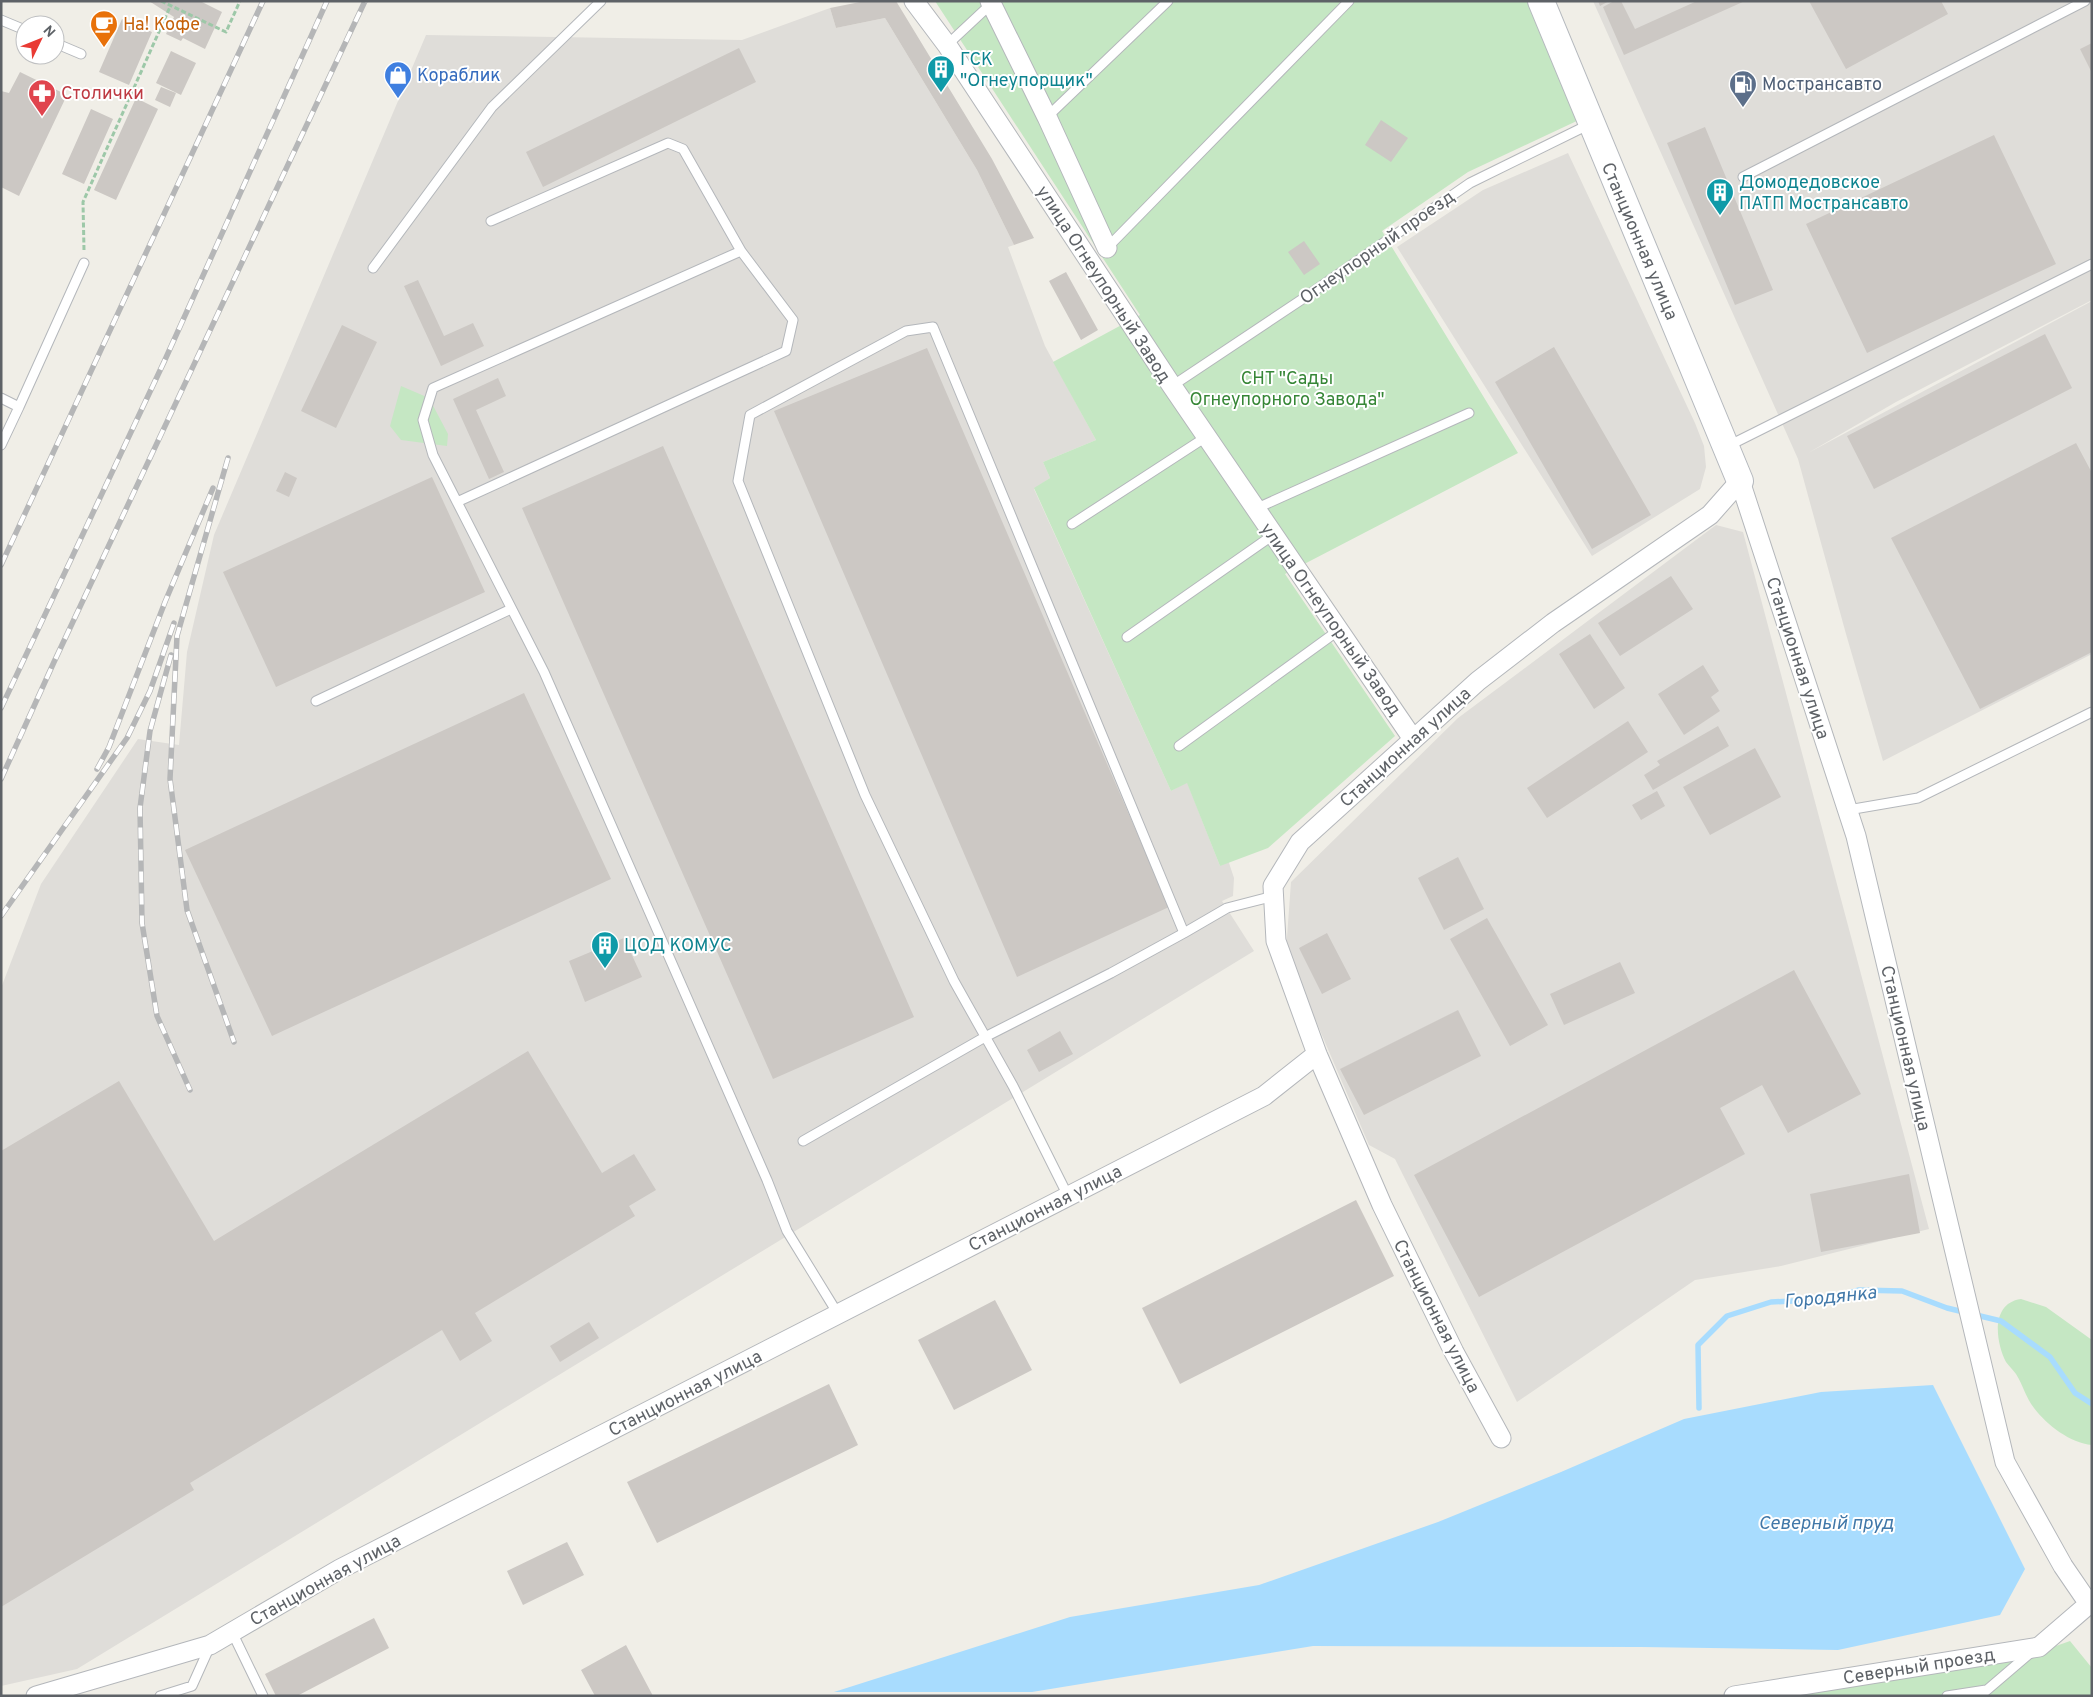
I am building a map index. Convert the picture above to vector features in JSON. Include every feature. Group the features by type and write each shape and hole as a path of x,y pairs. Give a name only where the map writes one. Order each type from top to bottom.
{"street":[{"name":"улица Огнеупорный Завод","path":"914,1 947,45 1206,437 1413,739"},
{"name":"Станционная улица","path":"1541,1 1740,481 1848,810 1856,836 1986,1386 2006,1462 2063,1566 2090,1604 2039,1646"},
{"path":"992,2 1107,248"},
{"name":"Станционная улица","path":"1501,1438 1454,1352 1382,1205 1317,1054 1276,941 1273,886 1300,842 1478,681 1553,623 1710,515 1740,481"},
{"name":"Станционная улица","path":"36,1696 210,1645 340,1569 1264,1096 1317,1054"},
{"name":"Северный проезд","path":"1734,1696 2039,1646"}],"lane":[{"path":"373,268 492,107 601,1"},
{"path":"1047,117 1168,1"},
{"path":"1107,248 1349,1"},
{"path":"1742,177 2084,1"},
{"path":"947,45 992,2"},
{"path":"1,20 15,26"},
{"path":"65,47 82,54"},
{"name":"Огнеупорный проезд","path":"1172,386 1301,300 1470,183 1592,124"},
{"path":"457,502 786,351 793,320 741,251 683,149 668,144 491,221"},
{"path":"741,251 433,388 423,420 433,455 548,681 767,1180 787,1232 838,1314"},
{"path":"1,445 84,263"},
{"path":"1726,447 2092,264"},
{"path":"1068,1196 1013,1086 954,981 864,795 738,481 750,415 906,331 933,327 1184,933"},
{"path":"1,398 19,407"},
{"path":"1255,509 1469,413"},
{"path":"1072,524 1206,437"},
{"path":"1126,637 1273,535"},
{"path":"316,701 511,609"},
{"path":"1179,746 1339,630"},
{"path":"1848,810 1918,798 2092,712"},
{"path":"802,1141 985,1037 1111,973 1227,908 1274,896"},
{"path":"232,1632 263,1696"},
{"path":"160,1696 192,1686 210,1645"},
{"path":"1984,1693 2022,1658 2039,1646"},
{"name":"Северный проезд","path":"1947,1696 1984,1693"}],"path":[{"path":"161,1 170,7 226,32 240,1"},
{"path":"84,263 83,202 170,7"}],"shaded area":[{"path":"1593,1 2092,1 2092,300 1896,402 1808,453 2092,301 2092,654 1883,761 1798,459"},
{"path":"830,8 836,28 885,18 977,170 1014,245 1008,247 1045,346 1096,440 1043,462 1050,478 1034,489 1171,791 1187,782 1220,866 1228,860 1234,878 1233,896 1222,901 1254,951 77,1669 1,1686 1,988 41,884 138,739 179,745 187,652 214,535 426,35 742,40"},
{"path":"1568,153 1695,423 1704,446 1706,467 1700,489 1592,556 1397,247 1483,190"},
{"path":"1716,525 1743,532 1929,1229 1781,1266 1695,1280 1517,1402 1395,1159 1369,1145 1286,951 1291,882 1458,718"}],"green space":[{"name":"СНТ \"Сады Огнеупорного Завода\"","path":"935,1 1531,1 1581,119 1468,172 1382,231 1518,453 1285,574 1395,736 1268,848 1220,866 1187,783 1171,791 1034,488 1050,478 1043,462 1096,440 1053,362 1140,315"},
{"path":"401,386 429,398 448,434 447,446 401,440 390,426"},
{"path":"2021,1299 2046,1307 2092,1340 2092,1445 2067,1437 2045,1421 2031,1404 2016,1374 2006,1362 1999,1344 1998,1324 2000,1315 2011,1302"},
{"path":"2070,1641 2092,1668 2092,1696 1790,1696 2022,1658"}],"water":[{"name":"Северный пруд","path":"1933,1385 2025,1569 2000,1615 1838,1650 1313,1646 1032,1692 834,1692 1070,1617 1259,1585 1438,1522 1684,1419 1821,1392"}],"building":[{"path":"149,1 200,1 222,12 205,49 183,38 181,41 166,34 174,17"},
{"name":"ГСК \"Огнеупорщик\"","path":"865,1 896,1 992,159 1034,238 1014,245 977,170 885,18 836,28 830,8"},
{"path":"1598,1 1609,1 1600,6"},
{"path":"1614,1 1621,1 1635,29 1697,1 1745,1 1624,55 1603,7"},
{"path":"1809,1 1941,1 1948,14 1846,69"},
{"path":"122,19 152,32 129,85 99,72"},
{"path":"2092,43 2092,73 2080,49"},
{"path":"739,48 756,82 543,187 526,152"},
{"path":"171,51 196,63 181,95 156,83"},
{"path":"20,72 67,95 19,196 1,187 1,91 9,93"},
{"path":"161,87 176,93 170,107 155,100"},
{"path":"136,98 158,109 116,200 94,190"},
{"path":"91,109 113,119 84,184 62,174"},
{"path":"1381,120 1408,138 1391,162 1365,145"},
{"name":"Домодедовское ПАТП Мострансавто","path":"1705,127 1773,290 1735,305 1667,143"},
{"path":"1994,135 2056,264 1867,353 1806,224"},
{"path":"1304,241 1320,264 1304,275 1288,252"},
{"path":"1066,272 1098,330 1081,340 1049,281"},
{"path":"418,280 444,336 473,323 484,346 441,366 404,286"},
{"path":"342,325 377,342 336,428 301,411"},
{"path":"2045,334 2072,388 1874,489 1847,436"},
{"path":"1554,347 1651,515 1592,549 1495,382"},
{"path":"927,348 1169,907 1017,977 774,411"},
{"path":"498,378 506,396 476,410 504,472 489,479 453,399"},
{"path":"2076,443 2092,473 2092,652 1980,709 1891,538"},
{"path":"663,446 914,1017 773,1079 522,508"},
{"path":"285,472 297,478 289,497 276,491"},
{"path":"432,477 485,592 276,687 223,572"},
{"path":"1671,576 1693,609 1620,656 1598,623"},
{"path":"1590,634 1625,688 1594,709 1559,654"},
{"path":"1703,665 1719,691 1711,697 1720,711 1684,735 1658,694"},
{"path":"524,693 611,879 272,1036 185,850"},
{"path":"1628,721 1648,752 1547,818 1527,788"},
{"path":"1718,726 1729,746 1653,790 1644,775 1660,765 1657,761"},
{"path":"1755,748 1781,797 1710,835 1683,787"},
{"path":"1657,791 1665,806 1641,820 1632,805"},
{"path":"1458,857 1484,909 1444,930 1418,878"},
{"path":"1487,918 1548,1025 1510,1046 1450,939"},
{"path":"1327,933 1351,979 1322,994 1299,948"},
{"name":"ЦОД КОМУС","path":"624,938 642,977 585,1002 569,961"},
{"path":"1620,962 1635,993 1564,1025 1550,994"},
{"path":"1794,970 1861,1094 1788,1133 1762,1085 1720,1108 1745,1154 1479,1297 1414,1175"},
{"path":"1458,1010 1481,1056 1364,1115 1340,1069"},
{"path":"1060,1031 1073,1054 1039,1072 1027,1050"},
{"path":"528,1051 602,1173 634,1154 656,1190 629,1206 635,1216 475,1313 492,1341 460,1361 442,1330 190,1483 194,1490 1,1607 1,1151 119,1081 214,1241"},
{"path":"1909,1174 1920,1233 1821,1252 1810,1194"},
{"path":"1356,1200 1394,1276 1180,1384 1142,1308"},
{"path":"995,1300 1032,1370 954,1410 918,1340"},
{"path":"589,1322 599,1338 560,1362 550,1346"},
{"path":"829,1384 858,1445 657,1543 627,1482"},
{"path":"567,1542 584,1575 523,1605 507,1571"},
{"path":"374,1618 389,1648 297,1696 276,1696 265,1674"},
{"path":"626,1645 653,1696 595,1696 581,1670"}],"waterway":[{"name":"Городянка","path":"1699,1408 1698,1345 1727,1316 1771,1302 1830,1299 1859,1290 1902,1291 1947,1308 2001,1321 2050,1357 2075,1393 2092,1404"}],"railway":[{"path":"1,565 263,1"},
{"path":"1,708 164,362 327,1"},
{"path":"1,779 54,662 365,1"},
{"path":"228,458 177,636 170,779 187,910 234,1042"},
{"path":"97,769 109,747 165,602 213,488"},
{"path":"1,916 127,738 150,691 174,623"},
{"path":"171,655 150,731 140,808 142,923 157,1016 190,1090"}],"place":[{"name":"На! Кофе","path":"104,48"},
{"name":"ГСК \"Огнеупорщик\"","path":"941,93"},
{"name":"Кораблик","path":"398,99"},
{"name":"Мострансавто","path":"1743,108"},
{"name":"Столички","path":"42,117"},
{"name":"Домодедовское ПАТП Мострансавто","path":"1720,216"},
{"name":"ЦОД КОМУС","path":"605,969"}]}
